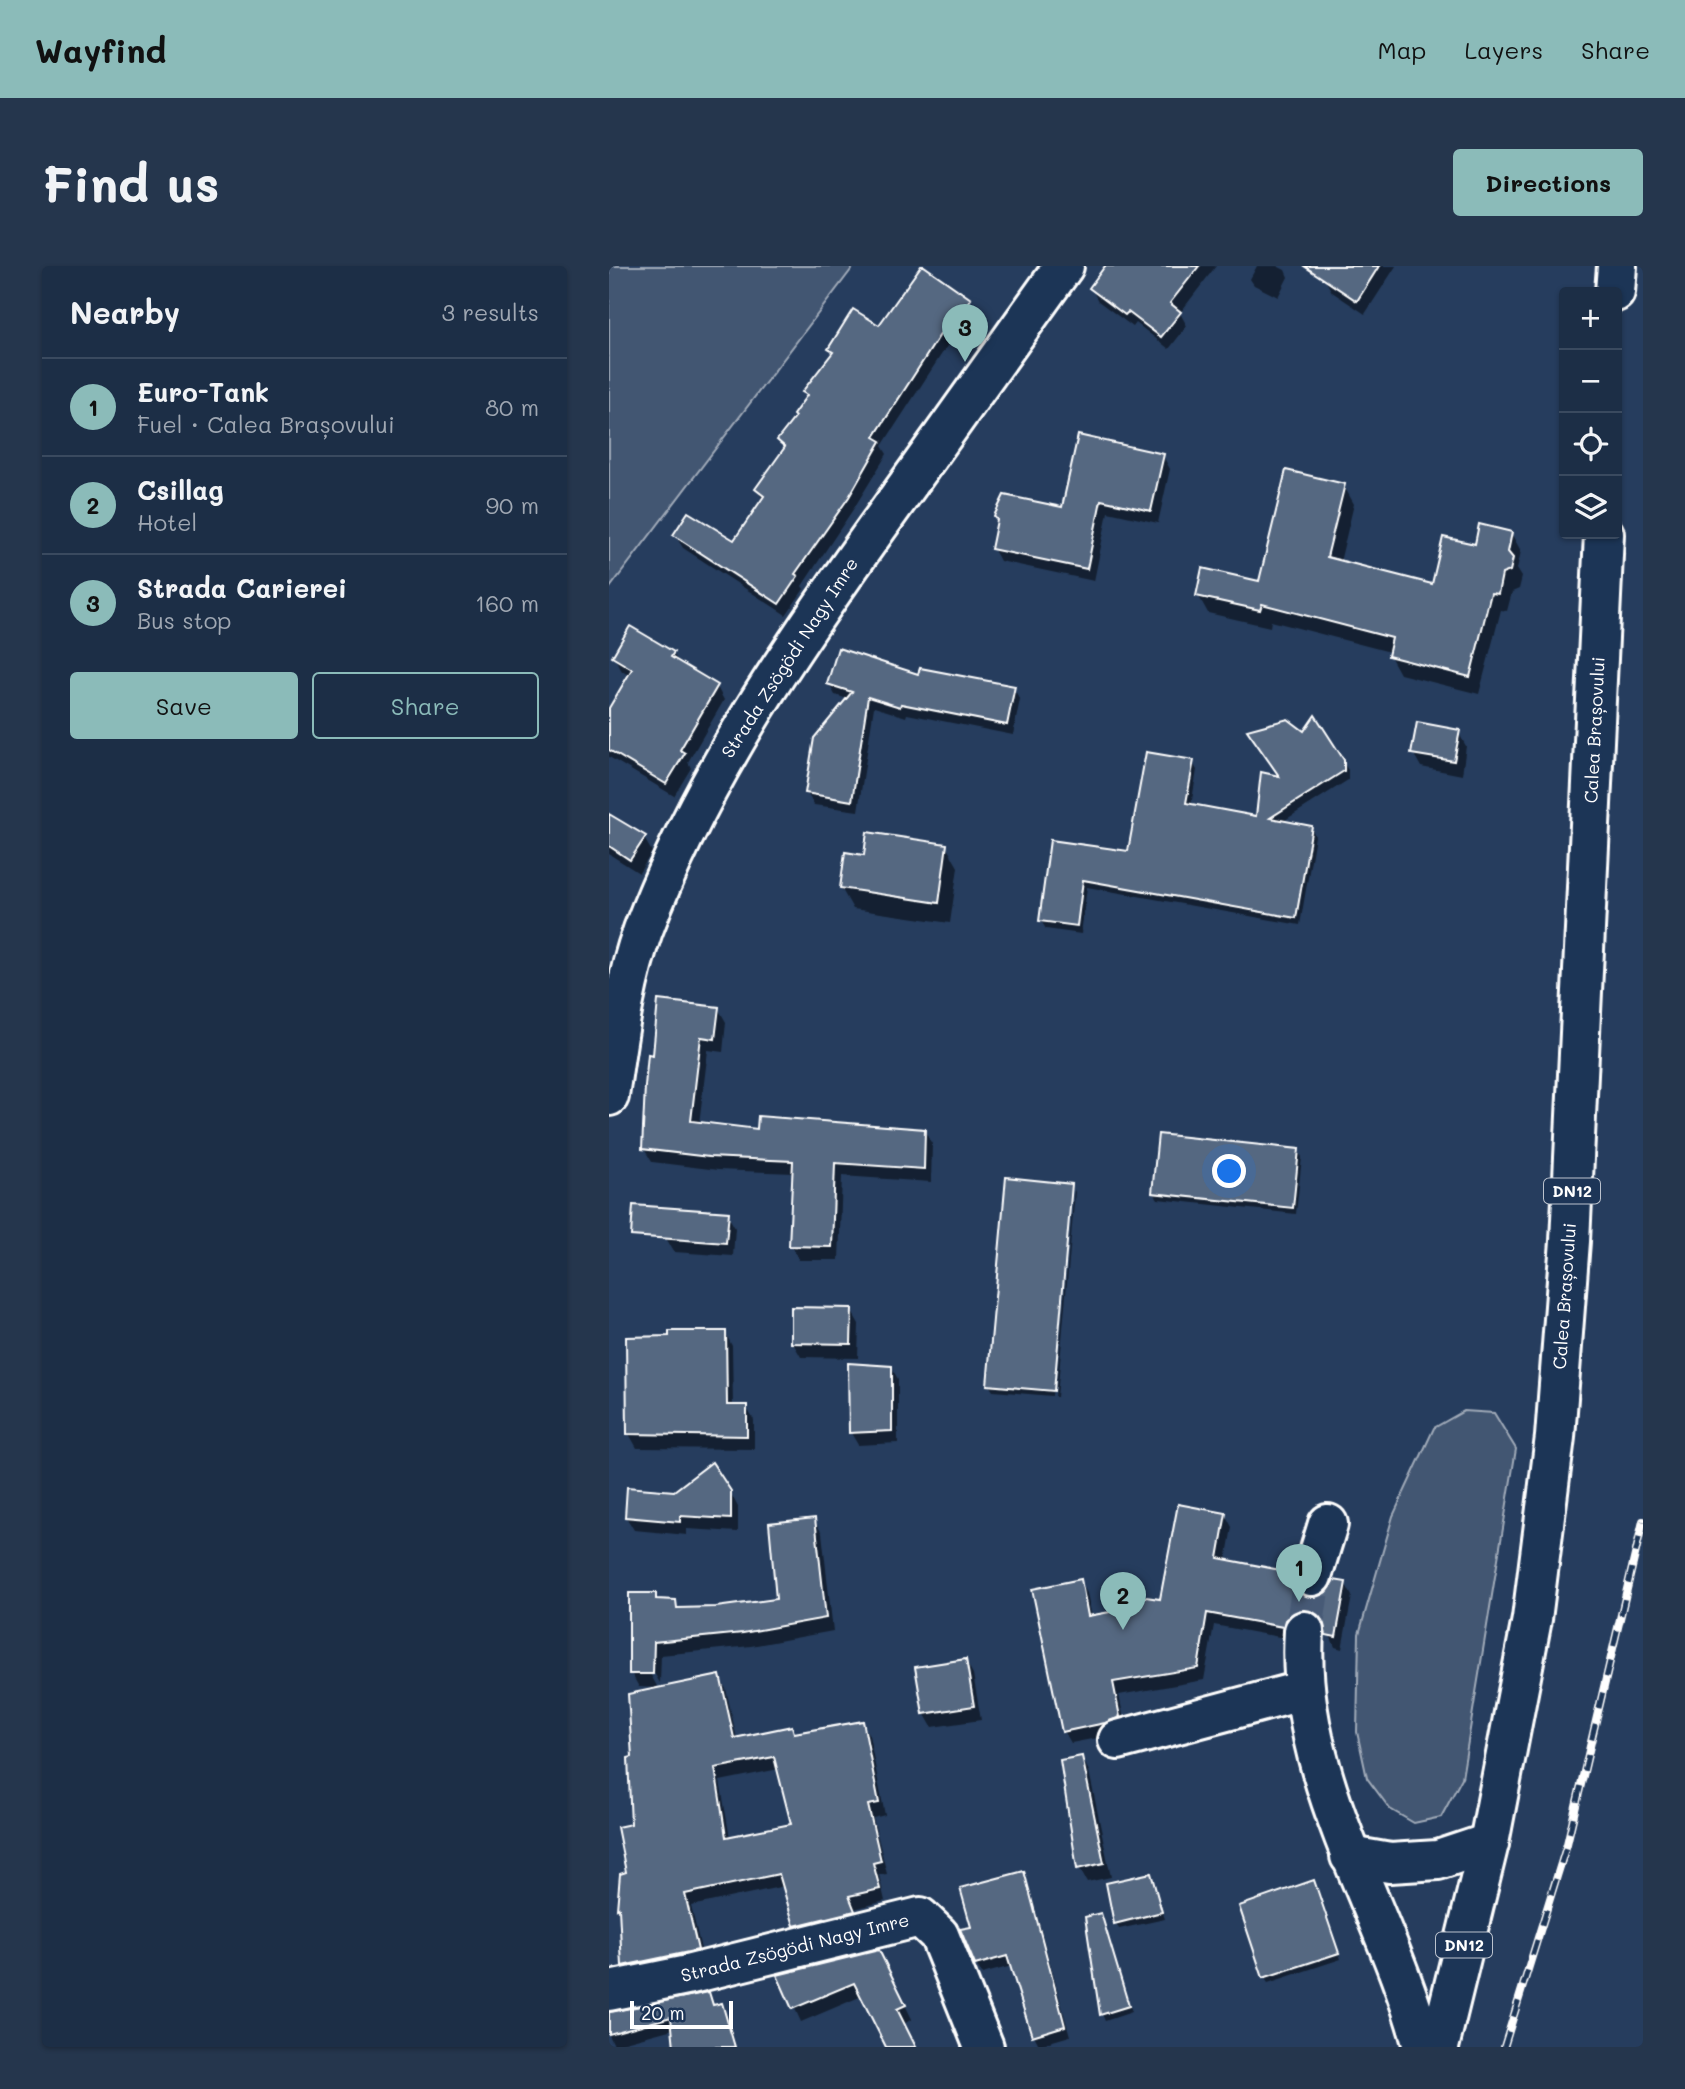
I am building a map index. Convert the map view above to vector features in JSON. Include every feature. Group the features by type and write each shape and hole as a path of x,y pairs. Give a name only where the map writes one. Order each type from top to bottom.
{"main road":[{"name":"Strada Zsögödi Nagy Imre","path":"609,1096 616,1004 643,932 719,767 777,671 1064,266"},
{"path":"1615,287 1616,266"},
{"name":"Calea Brașovului","path":"1439,2047 1489,1843 1532,1619 1562,1356 1604,539"},
{"path":"1312,1576 1328,1524"},
{"path":"1304,1631 1302,1659 1305,1690 1319,1761 1350,1856 1415,2016 1423,2047"},
{"path":"1118,1740 1305,1690"},
{"path":"1350,1856 1390,1863 1438,1860 1489,1843"},
{"name":"Strada Zsögödi Nagy Imre","path":"609,1991 687,1975 921,1917 939,1935 984,2047"}],"shaded area":[{"path":"609,266 854,266 609,589"},
{"path":"1464,1411 1494,1413 1516,1449 1462,1778 1441,1817 1414,1823 1390,1809 1367,1778 1357,1732 1359,1634 1393,1516 1434,1428"}],"building":[{"path":"921,266 971,299 951,327 947,324 874,437 881,441 849,497 795,574 798,576 779,604 673,535 688,512 734,540 764,496 755,489 785,447 777,440 795,417 793,415 807,395 802,392 833,352 828,349 853,309 879,325"},
{"path":"1105,266 1199,266 1170,303 1181,312 1161,337 1128,312 1125,315 1089,288"},
{"path":"1304,266 1379,266 1357,301"},
{"path":"1078,435 1164,454 1151,511 1101,500 1087,569 991,549 997,520 994,516 1004,495 1062,507"},
{"path":"1286,470 1345,484 1327,557 1432,584 1443,537 1475,544 1479,524 1512,532 1508,552 1513,558 1510,571 1502,574 1498,594 1491,593 1470,677 1388,656 1392,638 1262,604 1260,610 1196,596 1202,568 1259,581"},
{"path":"630,626 674,652 671,657 718,685 680,750 685,753 666,784 609,750 609,708 632,669 612,657"},
{"path":"838,648 918,674 920,668 1015,686 1007,725 901,704 900,707 868,697 852,801 805,793 814,738 852,692 827,684"},
{"path":"1315,715 1344,760 1344,771 1270,818 1312,826 1296,918 1083,880 1077,926 1039,921 1050,840 1128,851 1146,752 1194,760 1186,803 1256,816 1261,772 1279,776 1247,730 1288,719 1304,731"},
{"path":"1417,722 1460,730 1454,761 1411,754"},
{"path":"609,814 646,836 630,860 609,846"},
{"path":"867,832 947,844 939,903 840,888 845,852 864,855"},
{"path":"658,1000 719,1007 715,1039 701,1037 691,1121 757,1129 758,1116 925,1129 924,1169 835,1163 832,1247 789,1246 793,1161 709,1157 642,1149 648,1054 653,1055"},
{"path":"1158,1134 1299,1149 1293,1208 1152,1193"},
{"path":"1006,1177 1072,1184 1054,1391 987,1385"},
{"path":"633,1205 729,1212 726,1243 631,1236"},
{"path":"791,1307 852,1308 851,1344 791,1343"},
{"path":"669,1331 726,1331 727,1405 747,1405 747,1436 627,1434 626,1337 669,1336"},
{"path":"848,1363 892,1366 892,1431 849,1433"},
{"path":"712,1462 731,1491 731,1519 680,1516 680,1522 625,1517 627,1487 674,1491"},
{"path":"1178,1504 1226,1513 1218,1558 1291,1572 1291,1582 1296,1590 1306,1597 1318,1597 1326,1592 1334,1580 1346,1582 1336,1637 1326,1635 1322,1619 1314,1612 1304,1609 1292,1613 1285,1620 1283,1627 1207,1613 1198,1668 1113,1682 1120,1717 1062,1732 1032,1589 1081,1579 1088,1616 1126,1609 1139,1596 1160,1599"},
{"path":"815,1518 826,1618 743,1633 654,1642 653,1674 629,1674 629,1593 656,1593 656,1599 676,1600 677,1608 716,1607 776,1599 769,1523"},
{"path":"966,1659 974,1706 923,1714 915,1667"},
{"path":"720,1675 734,1738 792,1726 794,1733 863,1721 879,1803 868,1805 881,1861 873,1863 880,1889 849,1896 855,1911 794,1926 779,1874 685,1894 698,1950 622,1966 619,1908 617,1909 620,1874 626,1872 617,1827 631,1824 628,1758 632,1757 628,1694","holes":["774,1757 791,1824 726,1837 715,1768"]},
{"path":"1082,1756 1104,1863 1077,1869 1060,1760"},
{"path":"1024,1871 1065,2026 1032,2036 1007,1956 975,1965 960,1929 971,1927 960,1888"},
{"path":"1151,1873 1162,1912 1114,1924 1106,1883"},
{"path":"1314,1880 1339,1953 1263,1978 1239,1906"},
{"path":"1101,1913 1129,2006 1100,2015 1085,1917"},
{"path":"879,1950 906,2005 897,2009 916,2047 886,2047 854,1983 792,2009 777,1975"},
{"path":"709,1992 713,2005 722,2003 735,2047 674,2047 671,2017 609,2034 609,2012"}],"tunnel":[{"path":"1304,1631 1312,1576"}],"railway":[{"path":"1504,2047 1567,1844 1643,1521"}],"place":[{"name":"Strada Carierei","path":"965,362"},
{"name":"Euro-Tank","path":"1299,1602"},
{"name":"Csillag","path":"1123,1630"}]}
